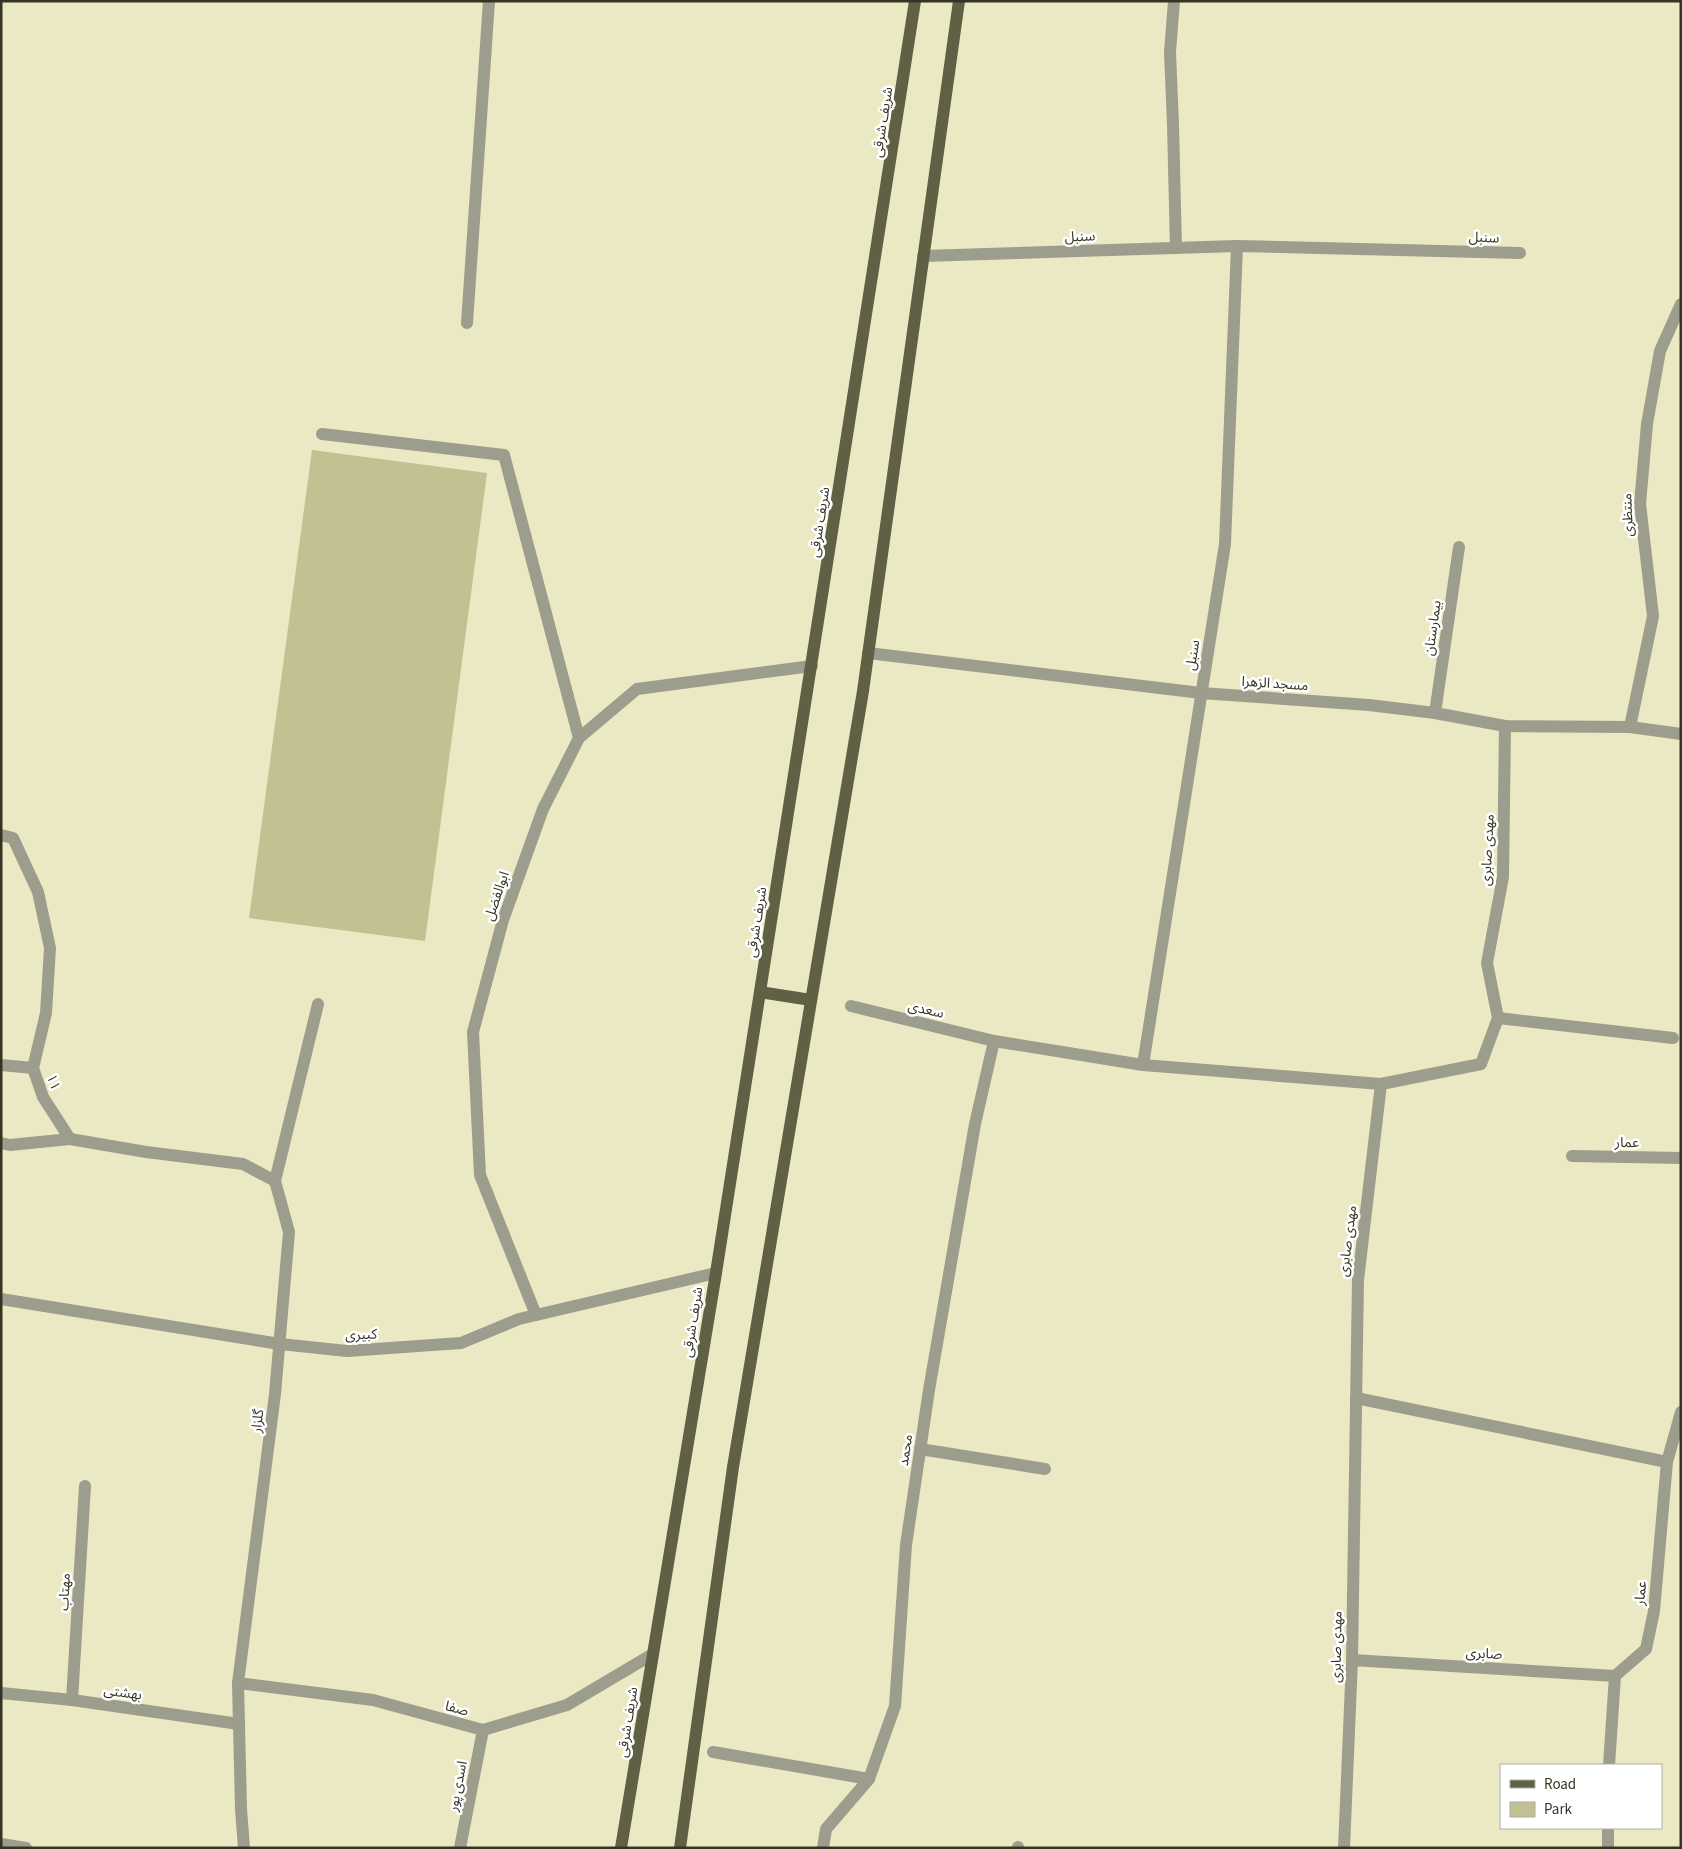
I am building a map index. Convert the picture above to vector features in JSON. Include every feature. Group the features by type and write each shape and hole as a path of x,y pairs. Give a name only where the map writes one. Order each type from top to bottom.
{"main road":[{"name":"شریف شرقی","path":"621,1848 716,1273 915,1"},
{"path":"680,1848 733,1467 868,653 959,1"},
{"path":"760,992 811,1000"}],"street":[{"path":"467,323 488,1"},
{"path":"1174,1 1170,52 1176,248"},
{"name":"سنبل","path":"923,256 1237,246 1520,253"},
{"name":"سنبل","path":"1143,1065 1200,693 1225,544 1237,246"},
{"name":"منتظری","path":"1630,727 1652,616 1640,504 1647,424 1660,351 1681,304"},
{"path":"322,434 504,455 579,738"},
{"name":"بیمارستان","path":"1435,713 1459,547"},
{"name":"مسجد الزهرا","path":"868,653 1200,693 1369,705 1435,713 1505,726 1630,727 1681,734"},
{"name":"ابوالفضل","path":"536,1315 480,1175 473,1032 503,920 543,809 579,738 637,689 812,666"},
{"name":"مهدی صابری","path":"1498,1018 1486,963 1503,877 1505,726"},
{"name":"۱۱","path":"1,836 13,838 38,892 50,948 46,1013 33,1068 43,1097 70,1139"},
{"name":"گلزار","path":"244,1848 238,1683 275,1394 289,1232 275,1181 318,1004"},
{"name":"سعدی","path":"851,1006 994,1040 1143,1065 1381,1084"},
{"path":"1381,1084 1481,1064 1498,1018 1673,1038"},
{"name":"محمد","path":"823,1848 826,1829 869,1779 895,1706 906,1545 928,1390 975,1124 994,1040"},
{"path":"1,1065 33,1068"},
{"name":"مهدی صابری","path":"1344,1848 1352,1660 1358,1280 1381,1084"},
{"path":"1,1143 10,1145 70,1139 146,1152 243,1164 275,1181"},
{"name":"عمار","path":"1572,1156 1681,1158"},
{"name":"کبیری","path":"1,1299 280,1344 347,1351 461,1343 519,1319 716,1273"},
{"path":"1356,1398 1667,1462"},
{"name":"عمار","path":"1615,1676 1646,1649 1654,1611 1667,1462 1681,1412"},
{"path":"920,1449 1045,1469"},
{"name":"مهتاب","path":"72,1700 85,1486"},
{"name":"صفا","path":"238,1683 373,1700 483,1730 567,1705 653,1654"},
{"name":"صابری","path":"1352,1660 1615,1676"},
{"path":"1609,1764 1615,1676"},
{"name":"بهشتی","path":"1,1693 72,1700 239,1724"},
{"name":"اسدی پور","path":"460,1848 483,1730"},
{"path":"713,1752 869,1779"},
{"path":"1608,1829 1608,1848"},
{"path":"1,1844 26,1848"}],"green space":[{"path":"312,450 487,473 425,941 249,918"}]}
